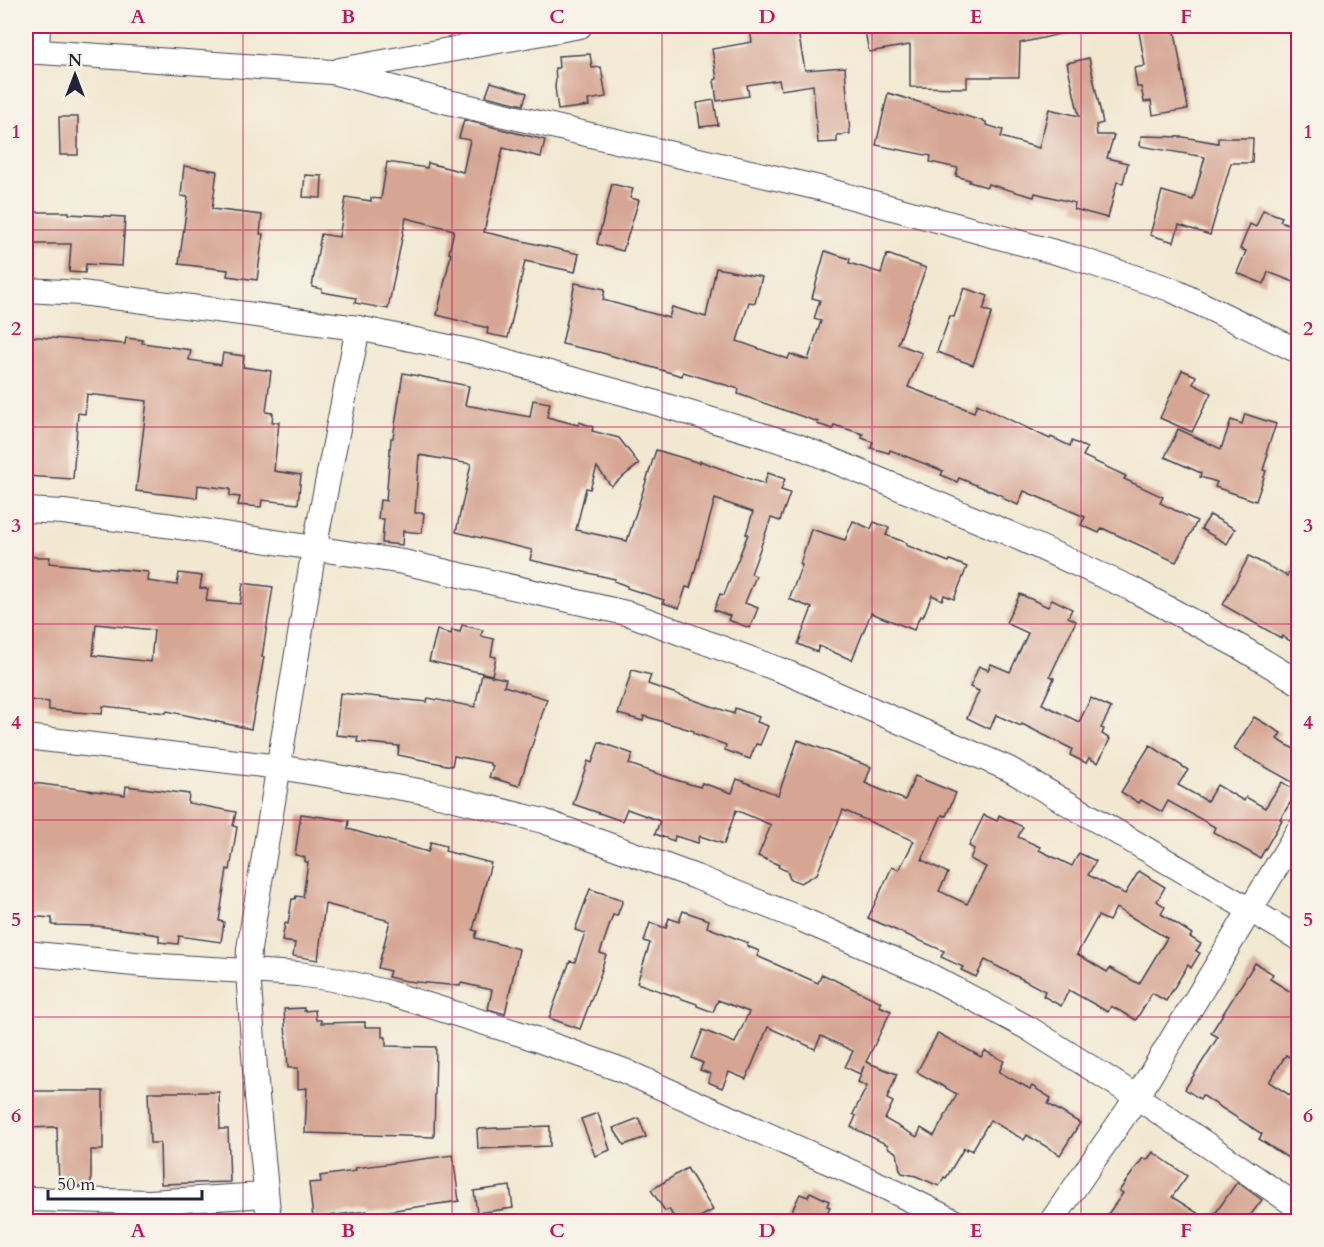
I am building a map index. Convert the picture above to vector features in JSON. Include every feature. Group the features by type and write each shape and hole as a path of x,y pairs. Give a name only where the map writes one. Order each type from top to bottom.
{"street":[{"path":"38,26 31,52 332,72 444,101 819,188 1073,257 1170,290 1299,351"},
{"path":"332,72 580,26"},
{"path":"26,290 81,292 358,328 473,352 630,395 798,446 1008,533 1132,589 1240,647 1299,682"},
{"path":"269,1221 265,1195 248,972 252,919 314,549 358,328"},
{"path":"26,510 63,512 173,526 414,564 630,614 778,669 1009,769 1299,938"},
{"path":"26,737 279,767 431,793 543,822 696,877 796,917 925,974 1028,1028 1137,1097 1299,1207"},
{"path":"1051,1221 1137,1097 1249,909 1299,831"},
{"path":"26,953 144,965 298,974 333,979 389,993 524,1035 622,1070 887,1188 955,1221"},
{"path":"26,1199 149,1202 265,1195"}],"building":[{"path":"797,26 805,70 845,67 850,134 837,135 837,142 818,143 813,85 781,90 779,80 747,85 749,96 717,101 714,80 717,79 712,49 752,42 750,30"},
{"path":"864,26 1064,26 1065,33 1020,43 1019,77 967,77 967,88 910,87 910,45 869,52"},
{"path":"1138,26 1174,26 1188,109 1153,115 1151,101 1144,102 1141,87 1137,87 1134,68 1145,66"},
{"path":"590,54 592,68 601,67 606,97 588,100 589,106 558,110 555,68 559,68 558,56"},
{"path":"1089,58 1103,123 1096,125 1097,135 1114,135 1107,158 1128,163 1123,183 1117,182 1108,218 1074,209 1075,203 1035,193 1034,197 988,184 987,187 969,182 970,180 956,176 958,168 930,162 931,156 876,145 888,93 986,122 986,125 1003,130 1001,137 1039,148 1049,109 1079,116 1067,63"},
{"path":"491,82 527,93 523,105 486,96"},
{"path":"714,100 718,125 700,127 697,103"},
{"path":"59,117 78,117 78,155 60,155"},
{"path":"464,120 545,140 541,157 503,148 484,232 579,254 575,272 525,261 508,338 487,334 488,328 437,315 454,230 406,218 388,309 355,303 356,298 322,292 322,289 312,287 321,234 339,237 346,197 371,201 371,198 381,199 387,162 427,168 428,163 463,172 470,140 459,138"},
{"path":"1141,136 1183,137 1218,143 1218,138 1253,138 1252,163 1231,163 1210,235 1179,225 1174,242 1150,235 1162,191 1193,200 1205,157 1140,146"},
{"path":"184,166 217,171 212,209 262,215 260,234 263,234 257,280 227,276 228,270 179,264 188,197 181,196"},
{"path":"305,175 322,176 321,198 303,197"},
{"path":"612,184 633,189 630,198 639,200 623,251 597,244"},
{"path":"1263,210 1282,217 1280,221 1299,228 1299,284 1268,272 1264,284 1237,273 1246,251 1240,249 1250,224 1256,227"},
{"path":"26,212 69,212 69,214 125,217 122,266 86,264 85,273 69,272 71,244 26,244"},
{"path":"825,251 850,259 849,263 881,273 887,254 926,268 898,344 922,353 908,387 974,412 977,404 1050,439 1051,437 1070,446 1072,441 1087,448 1083,456 1126,476 1124,479 1163,497 1160,503 1197,521 1176,562 1102,528 1099,533 1081,525 1085,517 1024,491 1018,505 1002,498 1003,496 959,478 957,482 941,475 943,471 890,450 889,453 871,448 873,442 862,438 863,434 834,425 833,429 817,424 818,422 738,394 739,389 683,372 682,376 599,352 562,344 575,283 605,289 603,300 669,318 672,307 706,317 716,268 762,277 755,303 749,302 737,341 788,359 790,354 808,360 821,321 814,319 820,300 812,298"},
{"path":"964,288 988,296 983,310 992,312 973,365 937,352 950,316 954,317"},
{"path":"26,336 125,344 126,338 143,340 142,343 191,350 189,360 221,365 223,353 244,356 243,367 271,371 266,412 273,413 272,422 279,422 274,471 301,475 298,504 262,500 261,507 238,505 240,497 230,496 230,489 198,485 197,498 136,491 147,401 87,394 85,414 78,413 73,479 26,476"},
{"path":"1182,370 1196,376 1193,384 1211,393 1192,432 1160,418"},
{"path":"403,373 469,386 465,405 530,417 533,400 550,403 547,417 578,425 579,422 593,427 592,431 619,438 639,464 611,486 597,467 590,489 586,488 576,530 627,541 656,450 700,463 700,461 764,484 768,473 785,479 781,490 790,493 780,521 771,518 751,574 756,576 745,603 758,608 750,628 728,620 730,616 714,610 720,594 724,595 748,534 746,534 753,512 715,499 690,588 686,587 679,608 663,603 664,600 627,588 614,581 615,579 530,560 532,550 456,532 471,464 419,455 415,513 424,513 422,533 403,531 402,545 382,543 384,519 378,519 380,500 386,501 391,438 393,438"},
{"path":"1245,414 1276,424 1266,453 1268,454 1263,470 1266,471 1256,501 1215,487 1217,482 1200,477 1201,473 1165,457 1178,429 1221,449 1231,420 1242,424"},
{"path":"1210,515 1235,529 1227,544 1201,529"},
{"path":"853,521 871,529 874,522 889,528 886,535 907,543 906,545 967,567 954,599 944,595 942,600 932,595 923,617 920,616 914,630 871,613 852,660 819,646 817,652 798,644 812,608 789,599 802,565 800,564 811,529 845,540"},
{"path":"1249,556 1287,576 1299,557 1299,646 1223,605"},
{"path":"26,557 50,557 49,563 148,572 147,581 177,585 179,573 202,576 200,588 208,589 206,601 240,604 243,583 273,587 262,657 264,657 251,729 167,711 166,713 103,706 102,714 49,710 49,702 26,698","holes":["96,624 154,630 151,662 93,655"]},
{"path":"1020,594 1048,607 1052,599 1072,609 1068,617 1076,621 1050,676 1054,678 1042,704 1079,722 1091,698 1111,708 1101,728 1104,729 1102,734 1110,739 1098,763 1089,758 1086,763 1070,755 1072,749 1022,724 1021,726 996,715 990,729 967,718 979,691 970,687 979,666 988,670 991,664 1010,672 1028,633 1006,623"},
{"path":"462,625 483,630 481,636 494,639 491,656 496,657 492,675 429,661 437,630 451,634 452,630 460,632"},
{"path":"632,670 651,675 648,684 734,714 735,708 759,717 757,722 768,726 760,745 756,744 750,759 725,750 726,745 693,733 694,731 644,716 643,721 618,714"},
{"path":"482,674 506,679 504,686 547,699 519,786 489,777 493,766 490,763 454,756 452,766 398,755 399,746 357,742 358,737 336,735 340,693 427,702 428,698 475,707"},
{"path":"1254,717 1281,733 1277,739 1299,752 1299,771 1292,782 1234,749"},
{"path":"798,740 871,767 865,783 905,800 915,776 956,793 946,816 942,815 922,860 948,873 939,891 967,904 986,867 970,859 974,849 969,846 984,815 997,821 999,815 1023,827 1018,837 1072,866 1079,853 1096,861 1088,875 1125,894 1139,871 1165,887 1157,901 1165,907 1161,914 1192,934 1190,937 1201,944 1196,951 1200,953 1191,968 1188,965 1166,1001 1152,993 1136,1020 1111,1006 1108,1012 1069,990 1061,1006 1043,996 1045,991 985,960 976,977 961,970 963,967 941,957 944,951 868,918 892,867 899,870 914,841 843,810 817,874 801,883 790,879 787,871 778,867 779,865 758,856 771,825 736,810 724,844 700,836 698,843 675,836 674,841 655,834 660,821 627,809 622,821 573,804 588,761 592,763 599,742 633,754 629,764 676,780 700,787 702,783 732,793 737,779 778,795","holes":["1116,908 1167,938 1139,984 1110,968 1107,972 1077,954 1098,916 1109,921"]},
{"path":"1150,745 1188,770 1178,785 1207,801 1217,785 1244,801 1246,797 1265,808 1282,782 1297,792 1260,858 1213,832 1215,827 1168,801 1162,812 1141,800 1139,803 1121,792"},
{"path":"26,782 125,795 126,786 189,794 188,803 236,812 233,826 237,827 230,870 227,869 219,921 224,922 221,942 179,936 178,944 159,942 159,935 145,932 96,926 52,925 52,918 26,916"},
{"path":"301,814 349,821 348,829 428,852 431,842 446,846 445,851 491,863 473,930 477,931 475,938 519,949 505,1014 488,1009 492,990 461,983 460,986 388,977 390,971 378,968 390,921 325,904 318,960 293,956 295,943 282,941 285,923 288,924 292,899 296,896 303,897 308,862 305,862 305,857 295,855"},
{"path":"590,889 623,900 617,916 613,915 600,953 606,955 580,1029 549,1018 570,961 575,962 585,933 575,930"},
{"path":"683,911 709,920 707,927 748,943 747,946 759,951 757,956 818,983 822,974 881,1002 879,1006 891,1011 866,1062 897,1074 887,1099 893,1102 885,1119 917,1137 921,1128 934,1136 957,1094 917,1072 938,1033 981,1057 985,1051 1004,1061 999,1072 1030,1089 1032,1086 1051,1098 1048,1104 1080,1123 1060,1155 1027,1135 1024,1140 990,1120 972,1151 964,1148 939,1186 916,1176 902,1173 897,1153 887,1147 888,1145 851,1127 856,1116 853,1114 867,1086 858,1082 864,1066 860,1074 845,1067 853,1051 821,1036 815,1049 768,1027 746,1079 729,1072 722,1088 708,1082 711,1074 700,1070 703,1063 692,1058 703,1030 735,1043 749,1012 718,1000 713,1012 637,983 650,943 644,941 650,923 666,928 669,918 679,922"},
{"path":"1255,963 1273,974 1270,979 1299,997 1299,1063 1286,1055 1269,1082 1299,1101 1299,1165 1259,1139 1262,1134 1202,1095 1200,1099 1185,1089 1218,1037 1211,1033"},
{"path":"304,1008 304,1011 315,1010 316,1020 321,1020 321,1023 365,1022 365,1027 382,1027 382,1037 386,1037 386,1046 436,1047 434,1137 305,1133 307,1088 298,1089 298,1068 288,1068 284,1009"},
{"path":"26,1091 103,1091 103,1150 91,1150 91,1186 59,1186 57,1127 26,1128"},
{"path":"148,1092 219,1092 220,1129 228,1129 230,1182 161,1184 160,1143 150,1143"},
{"path":"598,1113 610,1150 595,1156 581,1119"},
{"path":"639,1118 646,1137 624,1145 613,1128"},
{"path":"550,1126 550,1146 478,1149 477,1129"},
{"path":"1153,1152 1187,1176 1172,1197 1210,1221 1103,1221 1123,1193 1119,1191 1143,1158 1147,1160"},
{"path":"453,1155 459,1201 367,1214 367,1211 313,1218 309,1183 321,1182 320,1176 356,1171 355,1168"},
{"path":"687,1168 713,1210 693,1221 676,1221 669,1209 665,1211 651,1190"},
{"path":"1237,1182 1262,1200 1246,1221 1210,1221"},
{"path":"510,1186 513,1208 477,1213 474,1191"},
{"path":"810,1192 829,1201 827,1206 830,1207 823,1221 787,1221 800,1194 808,1197"}]}
